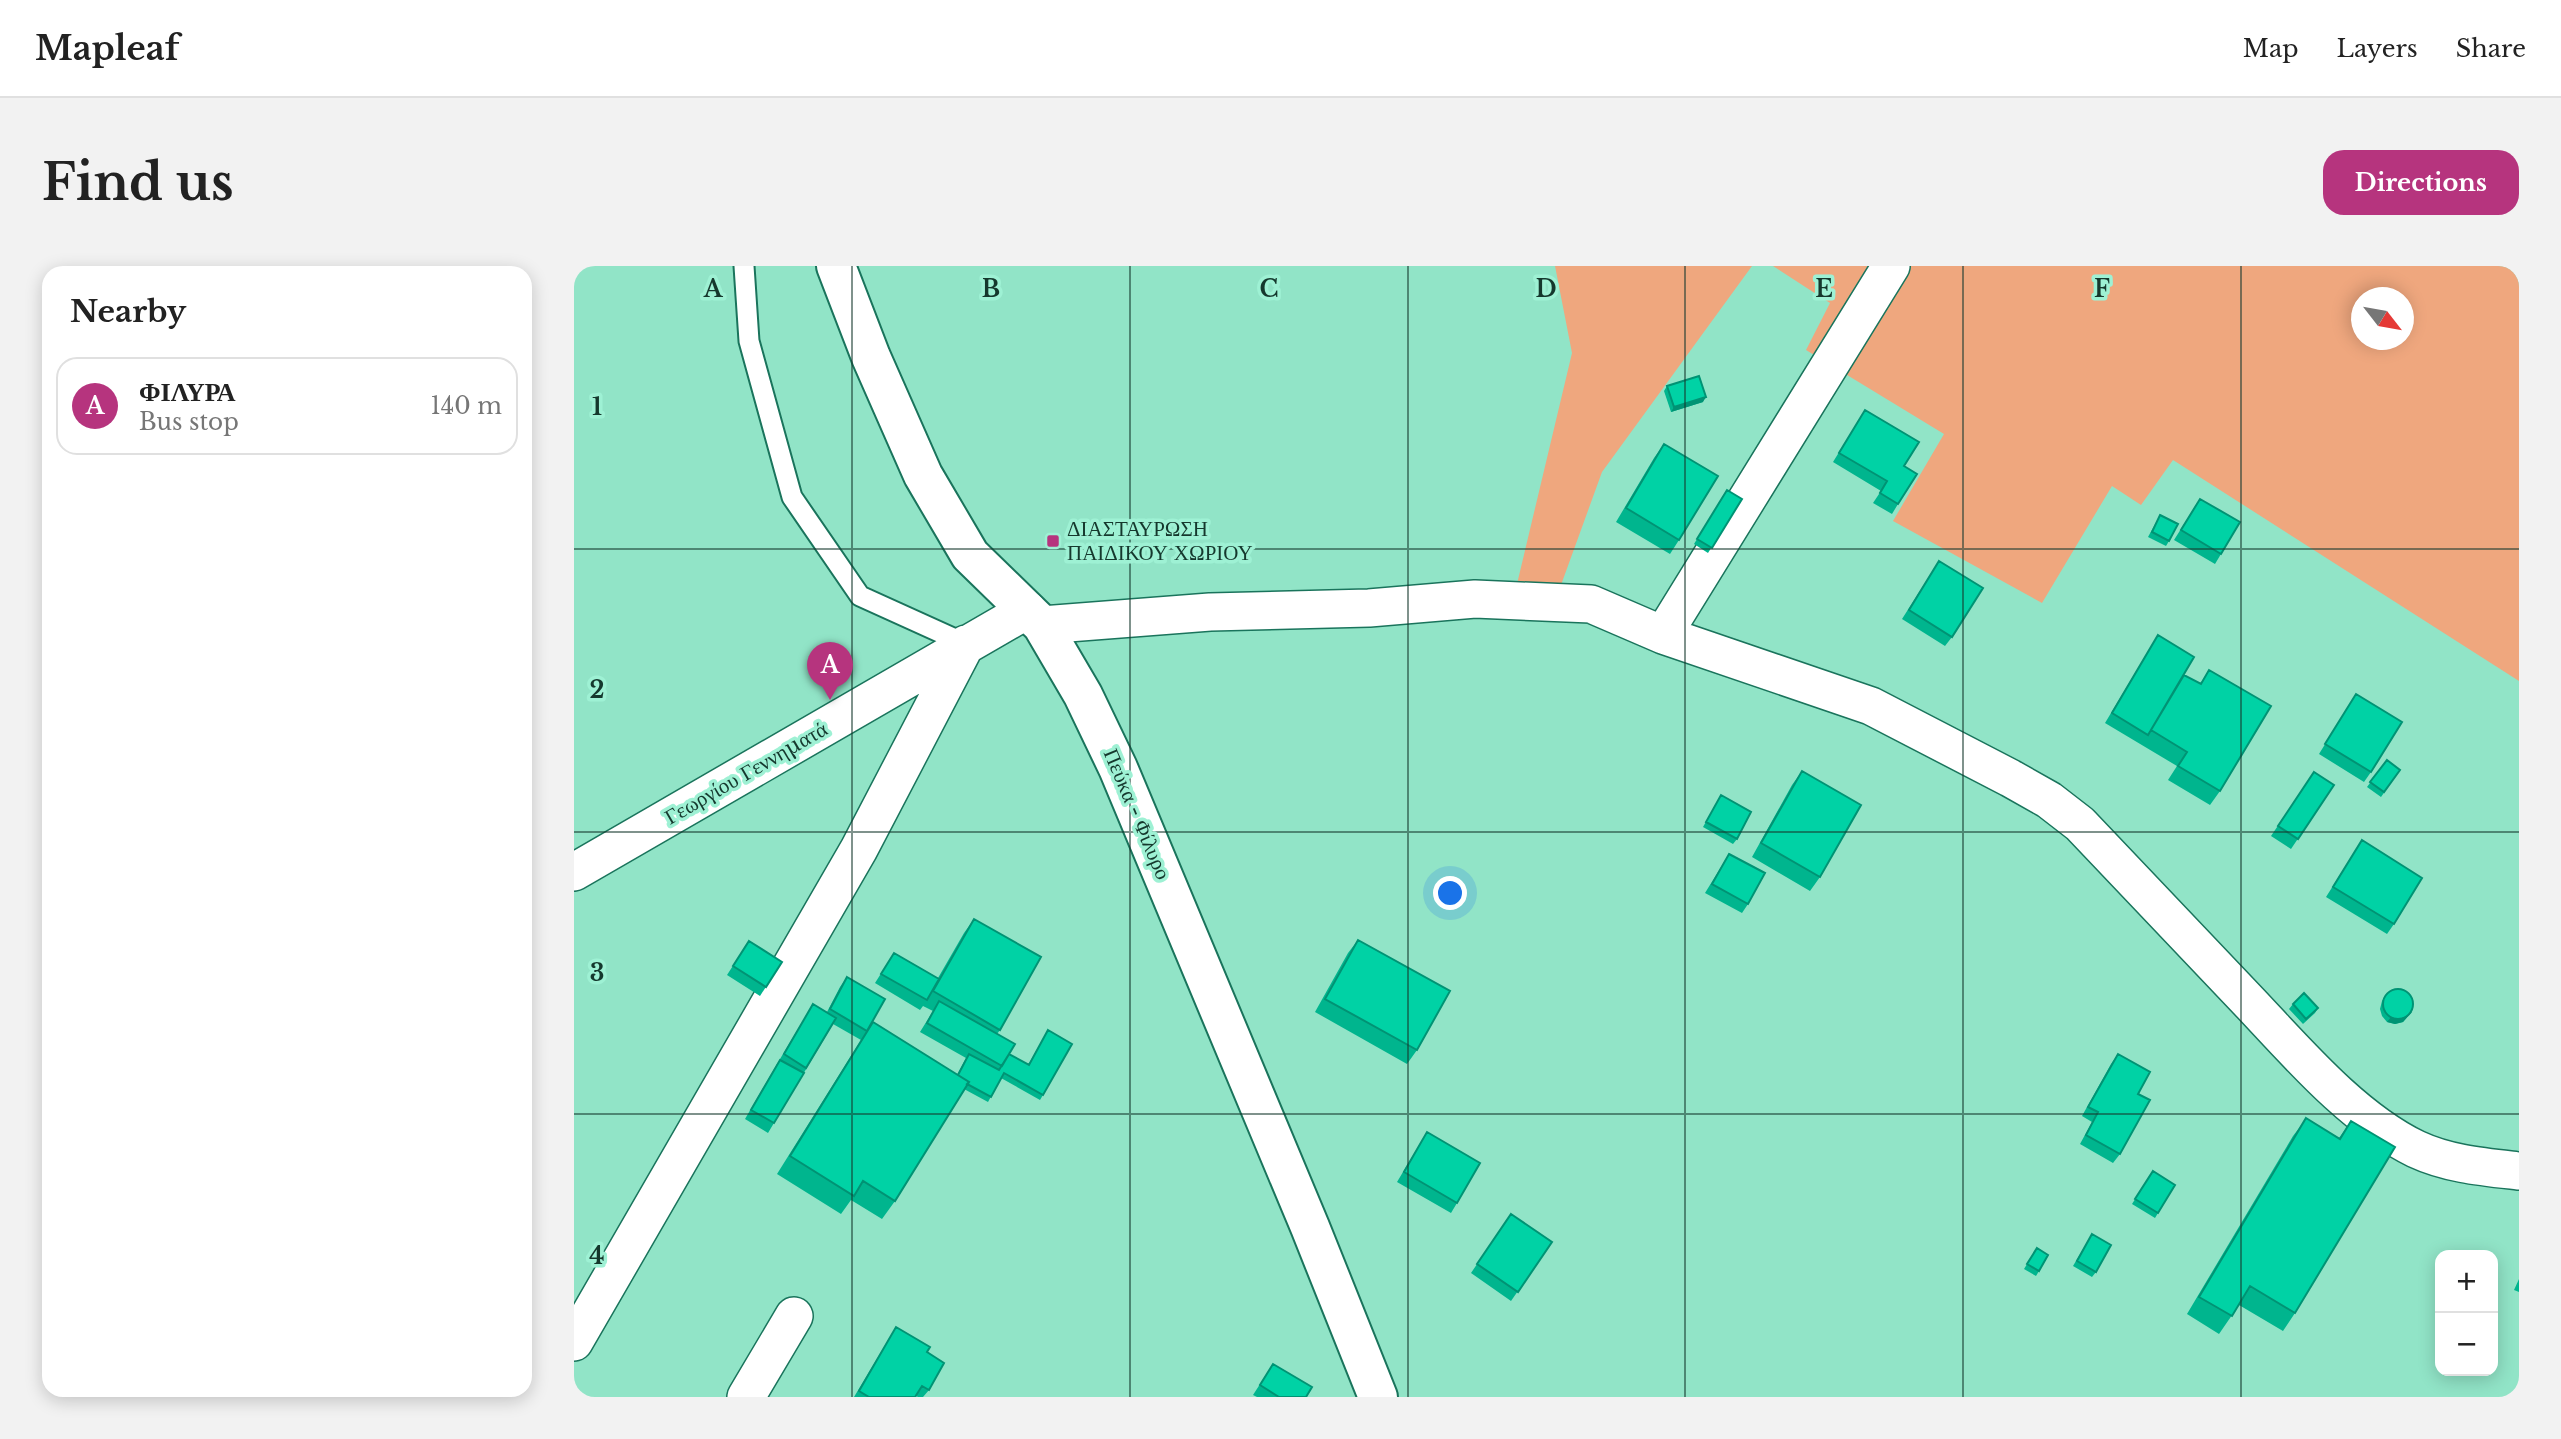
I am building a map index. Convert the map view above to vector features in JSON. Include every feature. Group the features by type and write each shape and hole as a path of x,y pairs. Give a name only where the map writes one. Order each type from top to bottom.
{"main road":[{"name":"Πεύκα - Φίλυρο","path":"836,266 871,357 923,475 970,555 1035,617 1083,695 1118,768 1305,1214 1378,1397"}],"street":[{"path":"1663,635 1891,266"},
{"path":"1035,617 1368,608 1475,599 1591,604 1663,635 1871,706 2049,800 2080,824 2294,1049 2382,1129 2441,1160 2519,1171"},
{"name":"Γεωργίου Γεννηματά","path":"574,872 966,644 1035,617"},
{"path":"574,1342 859,849 966,644"},
{"path":"746,1397 794,1316"}],"lane":[{"path":"744,266 749,341 792,497 860,596 966,644"}],"shaded area":[{"path":"1555,266 1752,266 1602,472 1561,585 1517,584 1572,353"},
{"path":"1773,266 2519,266 2519,681 2173,460 2141,505 2112,486 2042,603 1893,521 1944,434 1806,350 1830,303"}],"building":[{"path":"1699,376 1706,397 1674,407 1667,386"},
{"path":"1865,410 1919,442 1904,466 1917,474 1898,504 1880,493 1887,481 1839,453"},
{"path":"1664,444 1718,476 1679,540 1626,508"},
{"path":"1727,490 1742,499 1712,548 1697,539"},
{"path":"2200,499 2240,522 2221,554 2181,530"},
{"path":"2160,515 2178,524 2169,541 2152,532"},
{"path":"1939,561 1983,588 1952,637 1909,610"},
{"path":"2158,635 2194,657 2148,735 2112,713"},
{"path":"2209,670 2271,706 2220,791 2178,766 2187,752 2151,730 2184,675 2201,684"},
{"path":"2356,694 2402,722 2371,772 2325,744"},
{"path":"2387,760 2400,770 2384,792 2370,782"},
{"path":"1802,771 1861,805 1820,877 1761,843"},
{"path":"2314,772 2334,785 2298,839 2278,826"},
{"path":"1721,795 1751,812 1737,839 1706,822"},
{"path":"2362,840 2422,878 2394,924 2333,887"},
{"path":"1729,854 1765,873 1748,904 1712,884"},
{"path":"974,919 1041,957 1000,1030 933,991"},
{"path":"1358,940 1450,991 1417,1050 1325,999"},
{"path":"749,941 782,962 766,987 733,966"},
{"path":"894,953 939,979 927,1000 881,974"},
{"path":"847,977 885,999 867,1031 830,1009"},
{"path":"2398,989 2404,990 2412,998 2412,1010 2404,1018 2398,1019 2392,1018 2384,1010 2383,1004 2384,998 2392,990"},
{"path":"2304,993 2318,1008 2306,1019 2293,1004"},
{"path":"939,1001 1015,1044 1002,1066 927,1023"},
{"path":"813,1004 836,1018 806,1068 784,1054"},
{"path":"873,1022 969,1082 895,1201 863,1181 854,1196 790,1156"},
{"path":"1048,1030 1072,1044 1043,1095 1004,1073 991,1097 967,1084 969,1082 958,1075 969,1054 999,1070 1009,1054 1029,1065"},
{"path":"2118,1054 2150,1072 2138,1094 2150,1100 2120,1154 2086,1135 2098,1112 2088,1107"},
{"path":"780,1060 804,1073 774,1123 751,1110"},
{"path":"2306,1118 2340,1139 2351,1121 2395,1147 2295,1313 2250,1286 2232,1316 2199,1297"},
{"path":"1427,1132 1480,1163 1457,1203 1404,1172"},
{"path":"2153,1171 2175,1185 2158,1213 2135,1199"},
{"path":"1511,1214 1552,1242 1518,1292 1477,1264"},
{"path":"2092,1234 2111,1245 2096,1272 2077,1261"},
{"path":"2037,1248 2048,1255 2039,1271 2027,1264"},
{"path":"896,1327 930,1347 927,1352 944,1363 929,1390 922,1386 915,1397 869,1397 859,1391"},
{"path":"1273,1364 1312,1387 1306,1397 1279,1397 1260,1385"}],"place":[{"name":"ΔΙΑΣΤΑΥΡΩΣΗ ΠΑΙΔΙΚΟΥ ΧΩΡΙΟΥ","path":"1053,541"},
{"name":"ΦΙΛΥΡΑ","path":"830,700"}]}
